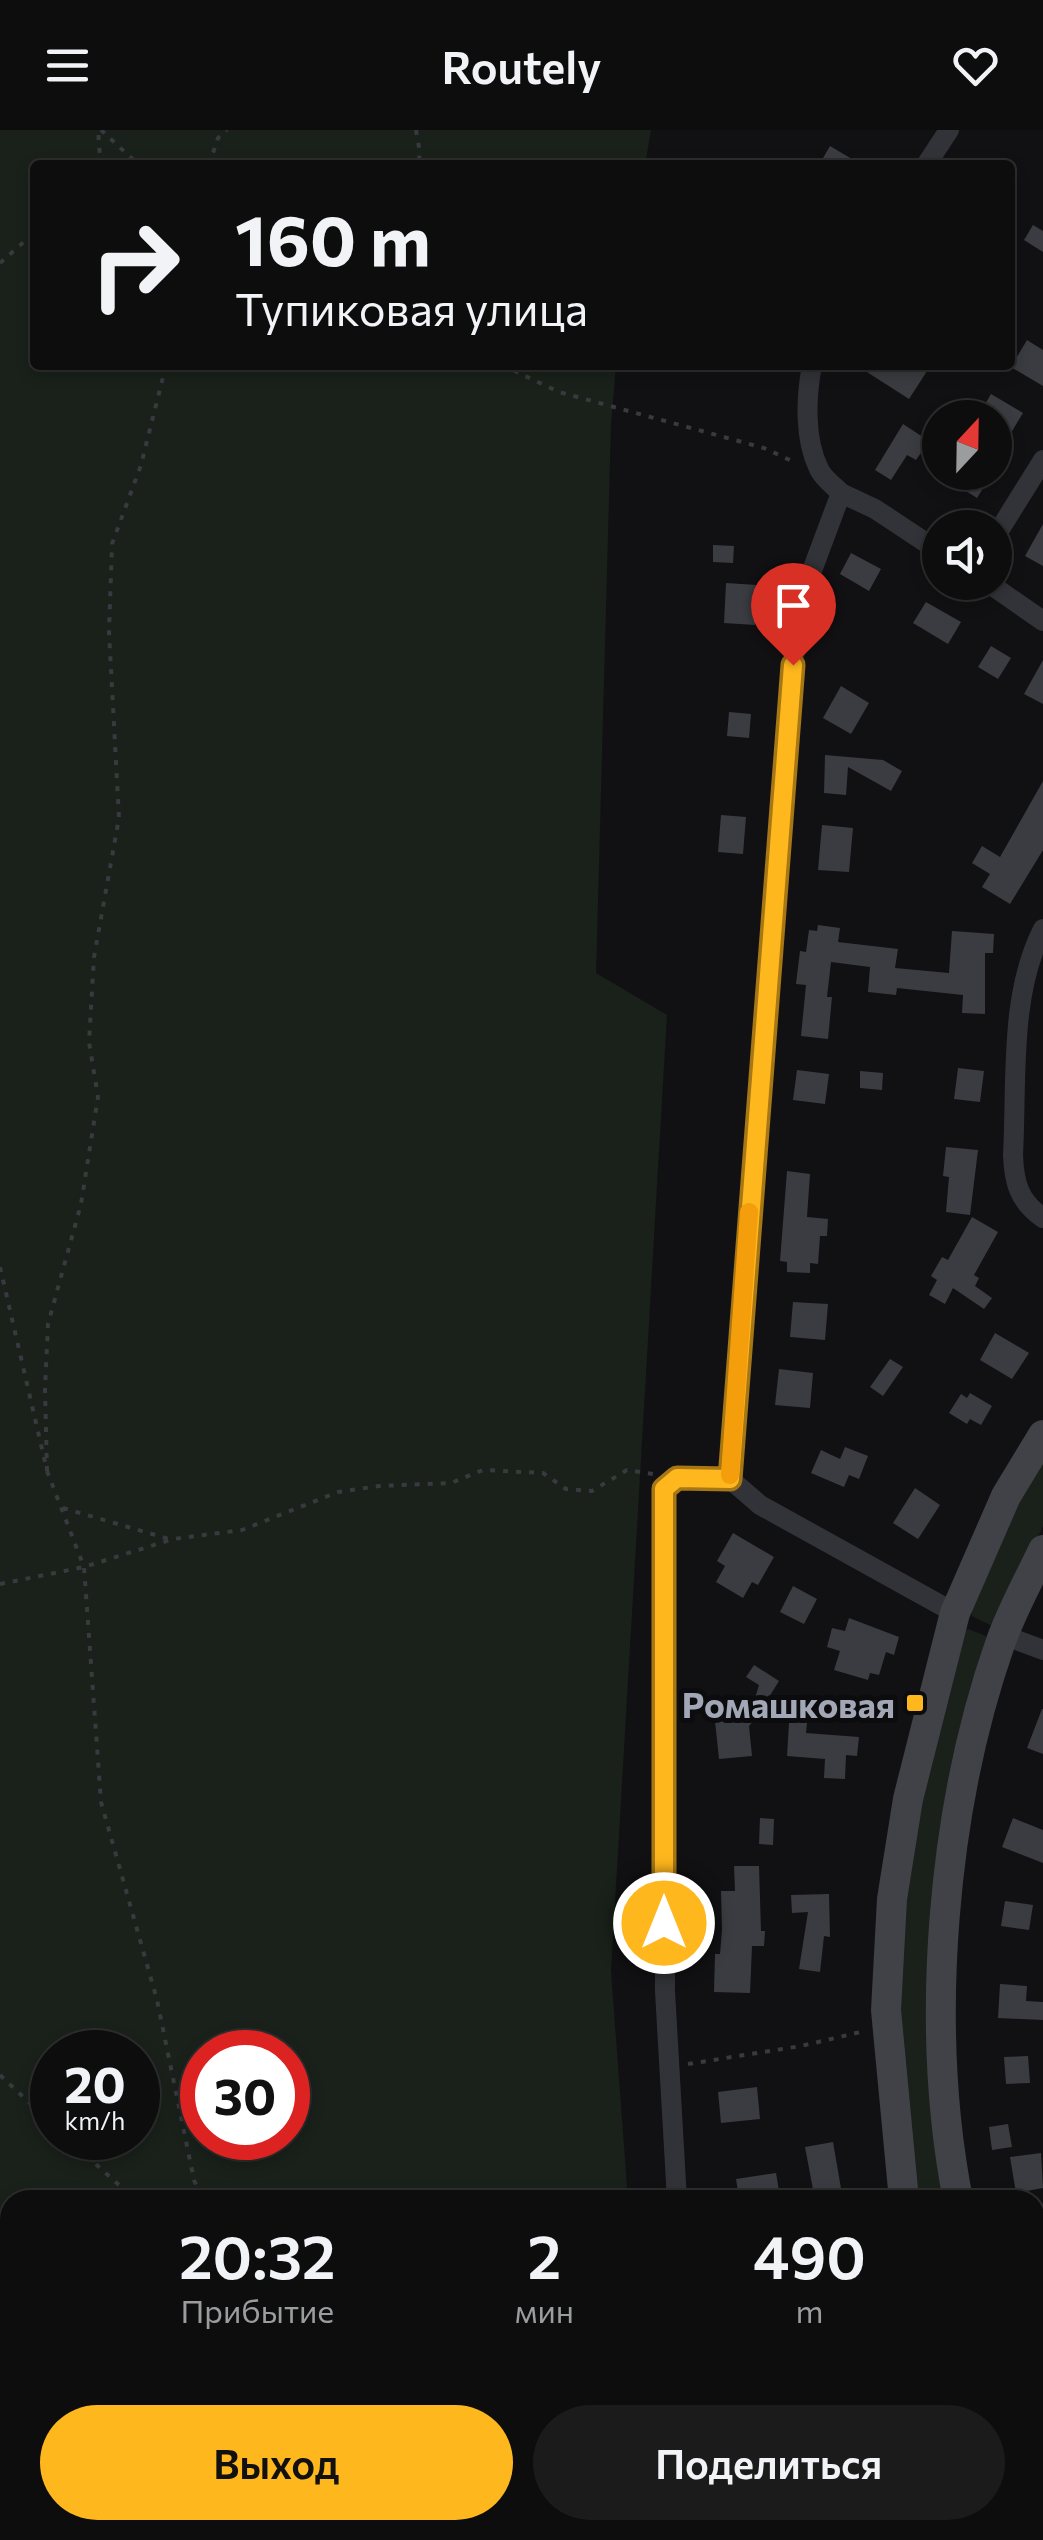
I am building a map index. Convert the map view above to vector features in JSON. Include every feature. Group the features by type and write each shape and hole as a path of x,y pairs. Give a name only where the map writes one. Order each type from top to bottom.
{"main road":[{"path":"903,2190 888,2026 892,1899 908,1800 955,1612 1006,1496 1043,1435"},
{"path":"957,2190 946,2104 942,2014 944,1923 964,1780 1003,1635 1043,1550"},
{"path":"955,1612 1003,1635"}],"street":[{"path":"929,160 948,130"},
{"path":"811,370 809,433 820,471 840,493 875,509 922,540"},
{"path":"1012,510 1043,460"},
{"path":"730,1479 800,600 840,493"},
{"path":"1012,599 1043,621"},
{"path":"1043,929 1030,955 1021,990 1013,1155 1014,1182 1023,1201 1043,1218"},
{"path":"676,2190 664,1992 664,1489 677,1478 730,1479 760,1505 955,1612"},
{"path":"1003,1635 1043,1650"}],"path":[{"path":"98,160 100,130"},
{"path":"100,130 133,160"},
{"path":"211,160 218,138 227,130"},
{"path":"416,130 419,160"},
{"path":"0,263 30,236"},
{"path":"47,1470 48,1324 81,1204 98,1097 89,1042 94,957 119,818 109,632 112,544 141,465 165,370"},
{"path":"513,370 559,392 764,448 820,471"},
{"path":"0,1267 47,1470 84,1567 101,1802 157,2000 198,2190"},
{"path":"0,1584 84,1567 173,1540 242,1530 338,1492 451,1483 483,1470 543,1473 566,1488 592,1491 628,1470 677,1478"},
{"path":"61,1507 173,1540"},
{"path":"668,2068 801,2046 888,2026"},
{"path":"0,2075 30,2103"},
{"path":"91,2160 126,2190"}],"shaded area":[{"path":"0,130 651,130 646,160 30,160 30,370 616,370 596,973 667,1015 611,1971 627,2190 0,2190"},
{"path":"1043,1451 1043,1526 999,1619 990,1625 972,1616 970,1606"},
{"path":"968,1629 986,1636 989,1644 952,1788 947,2190 912,2190 897,2031 904,1870 961,1632"}],"building":[{"path":"830,146 854,160 822,160"},
{"path":"1033,225 1043,231 1043,252 1024,240"},
{"path":"1027,340 1043,350 1043,386 1015,369 1015,360"},
{"path":"864,370 928,370 909,399"},
{"path":"1012,406 1023,413 1012,431"},
{"path":"903,424 922,436 922,451 916,460 907,455 891,480 875,470"},
{"path":"964,490 982,490 977,498"},
{"path":"1043,524 1043,566 1025,556"},
{"path":"713,545 734,546 733,563 713,562"},
{"path":"851,553 881,569 869,591 840,574"},
{"path":"726,583 757,585 755,625 724,623"},
{"path":"926,602 961,622 948,644 913,623"},
{"path":"991,646 1011,658 998,679 978,667"},
{"path":"1043,660 1043,704 1024,694"},
{"path":"841,686 869,703 851,734 823,718"},
{"path":"729,712 751,714 749,738 727,736"},
{"path":"825,755 883,760 902,771 891,791 848,767 846,795 824,793"},
{"path":"1043,781 1043,850 1010,904 982,887 990,874 972,863 982,846 1000,857"},
{"path":"721,815 746,817 743,854 718,852"},
{"path":"822,825 853,828 849,872 818,870"},
{"path":"818,925 840,928 838,942 898,949 895,968 949,973 952,931 994,934 993,953 985,953 985,1014 962,1013 963,995 897,988 896,995 868,992 870,967 831,962 828,1039 801,1036 806,985 796,984 800,951 806,952 809,930 817,931"},
{"path":"958,1068 984,1071 980,1102 954,1099"},
{"path":"797,1070 829,1074 825,1104 793,1100"},
{"path":"860,1071 883,1073 882,1090 860,1088"},
{"path":"946,1147 978,1150 970,1215 946,1212"},
{"path":"787,1171 810,1174 807,1217 828,1219 827,1236 820,1236 818,1264 810,1263 810,1273 787,1272 787,1262 780,1261"},
{"path":"972,1217 998,1232 974,1275 979,1278 975,1286 992,1298 984,1309 953,1288 945,1304 929,1295 937,1280 931,1276 942,1257 948,1260"},
{"path":"793,1302 828,1304 825,1340 790,1337"},
{"path":"995,1333 1029,1353 1012,1379 980,1360"},
{"path":"890,1359 903,1367 883,1396 870,1387"},
{"path":"779,1369 813,1373 810,1408 775,1405"},
{"path":"970,1393 992,1406 981,1425 970,1419 967,1424 949,1413 961,1394 967,1398"},
{"path":"845,1447 868,1456 859,1479 849,1475 844,1487 811,1473 821,1450 840,1459"},
{"path":"915,1488 940,1505 918,1539 893,1523"},
{"path":"733,1533 774,1557 758,1585 752,1582 743,1598 716,1582 725,1566 717,1561"},
{"path":"793,1586 817,1599 804,1624 780,1612"},
{"path":"849,1618 899,1637 894,1655 886,1652 879,1675 870,1673 868,1680 834,1670 840,1651 827,1647 832,1628 845,1631"},
{"path":"754,1665 779,1681 769,1697 783,1701 781,1710 808,1712 806,1733 859,1737 857,1756 846,1755 845,1779 824,1778 825,1759 787,1756 789,1723 759,1714 749,1726 752,1756 719,1759 715,1721 749,1718 759,1685 746,1677"},
{"path":"1043,1709 1043,1754 1027,1748"},
{"path":"760,1818 774,1819 773,1845 759,1844"},
{"path":"1013,1818 1043,1830 1043,1863 1002,1847"},
{"path":"734,1866 759,1866 764,1946 752,1946 750,1993 714,1992 715,1954 720,1954 722,1930 721,1891 735,1891"},
{"path":"829,1894 830,1937 824,1936 820,1972 799,1969 808,1912 792,1913 791,1895"},
{"path":"1005,1901 1033,1905 1029,1930 1001,1926"},
{"path":"1000,1984 1027,1986 1026,2001 1043,2002 1043,2020 998,2018"},
{"path":"1028,2056 1030,2083 1006,2084 1004,2057"},
{"path":"757,2087 760,2119 721,2123 718,2092"},
{"path":"1008,2124 1012,2147 992,2150 989,2127"},
{"path":"833,2142 841,2190 813,2190 805,2147"},
{"path":"1041,2153 1043,2188 1016,2190 1010,2157"},
{"path":"776,2173 779,2190 738,2190 736,2179"}],"slow traffic":[{"path":"730,1475 749,1212"}],"place":[{"name":"Ромашковая","path":"915,1703"}],"route":[{"path":"664,1923 664,1489 677,1478 730,1479 793,665"}]}
